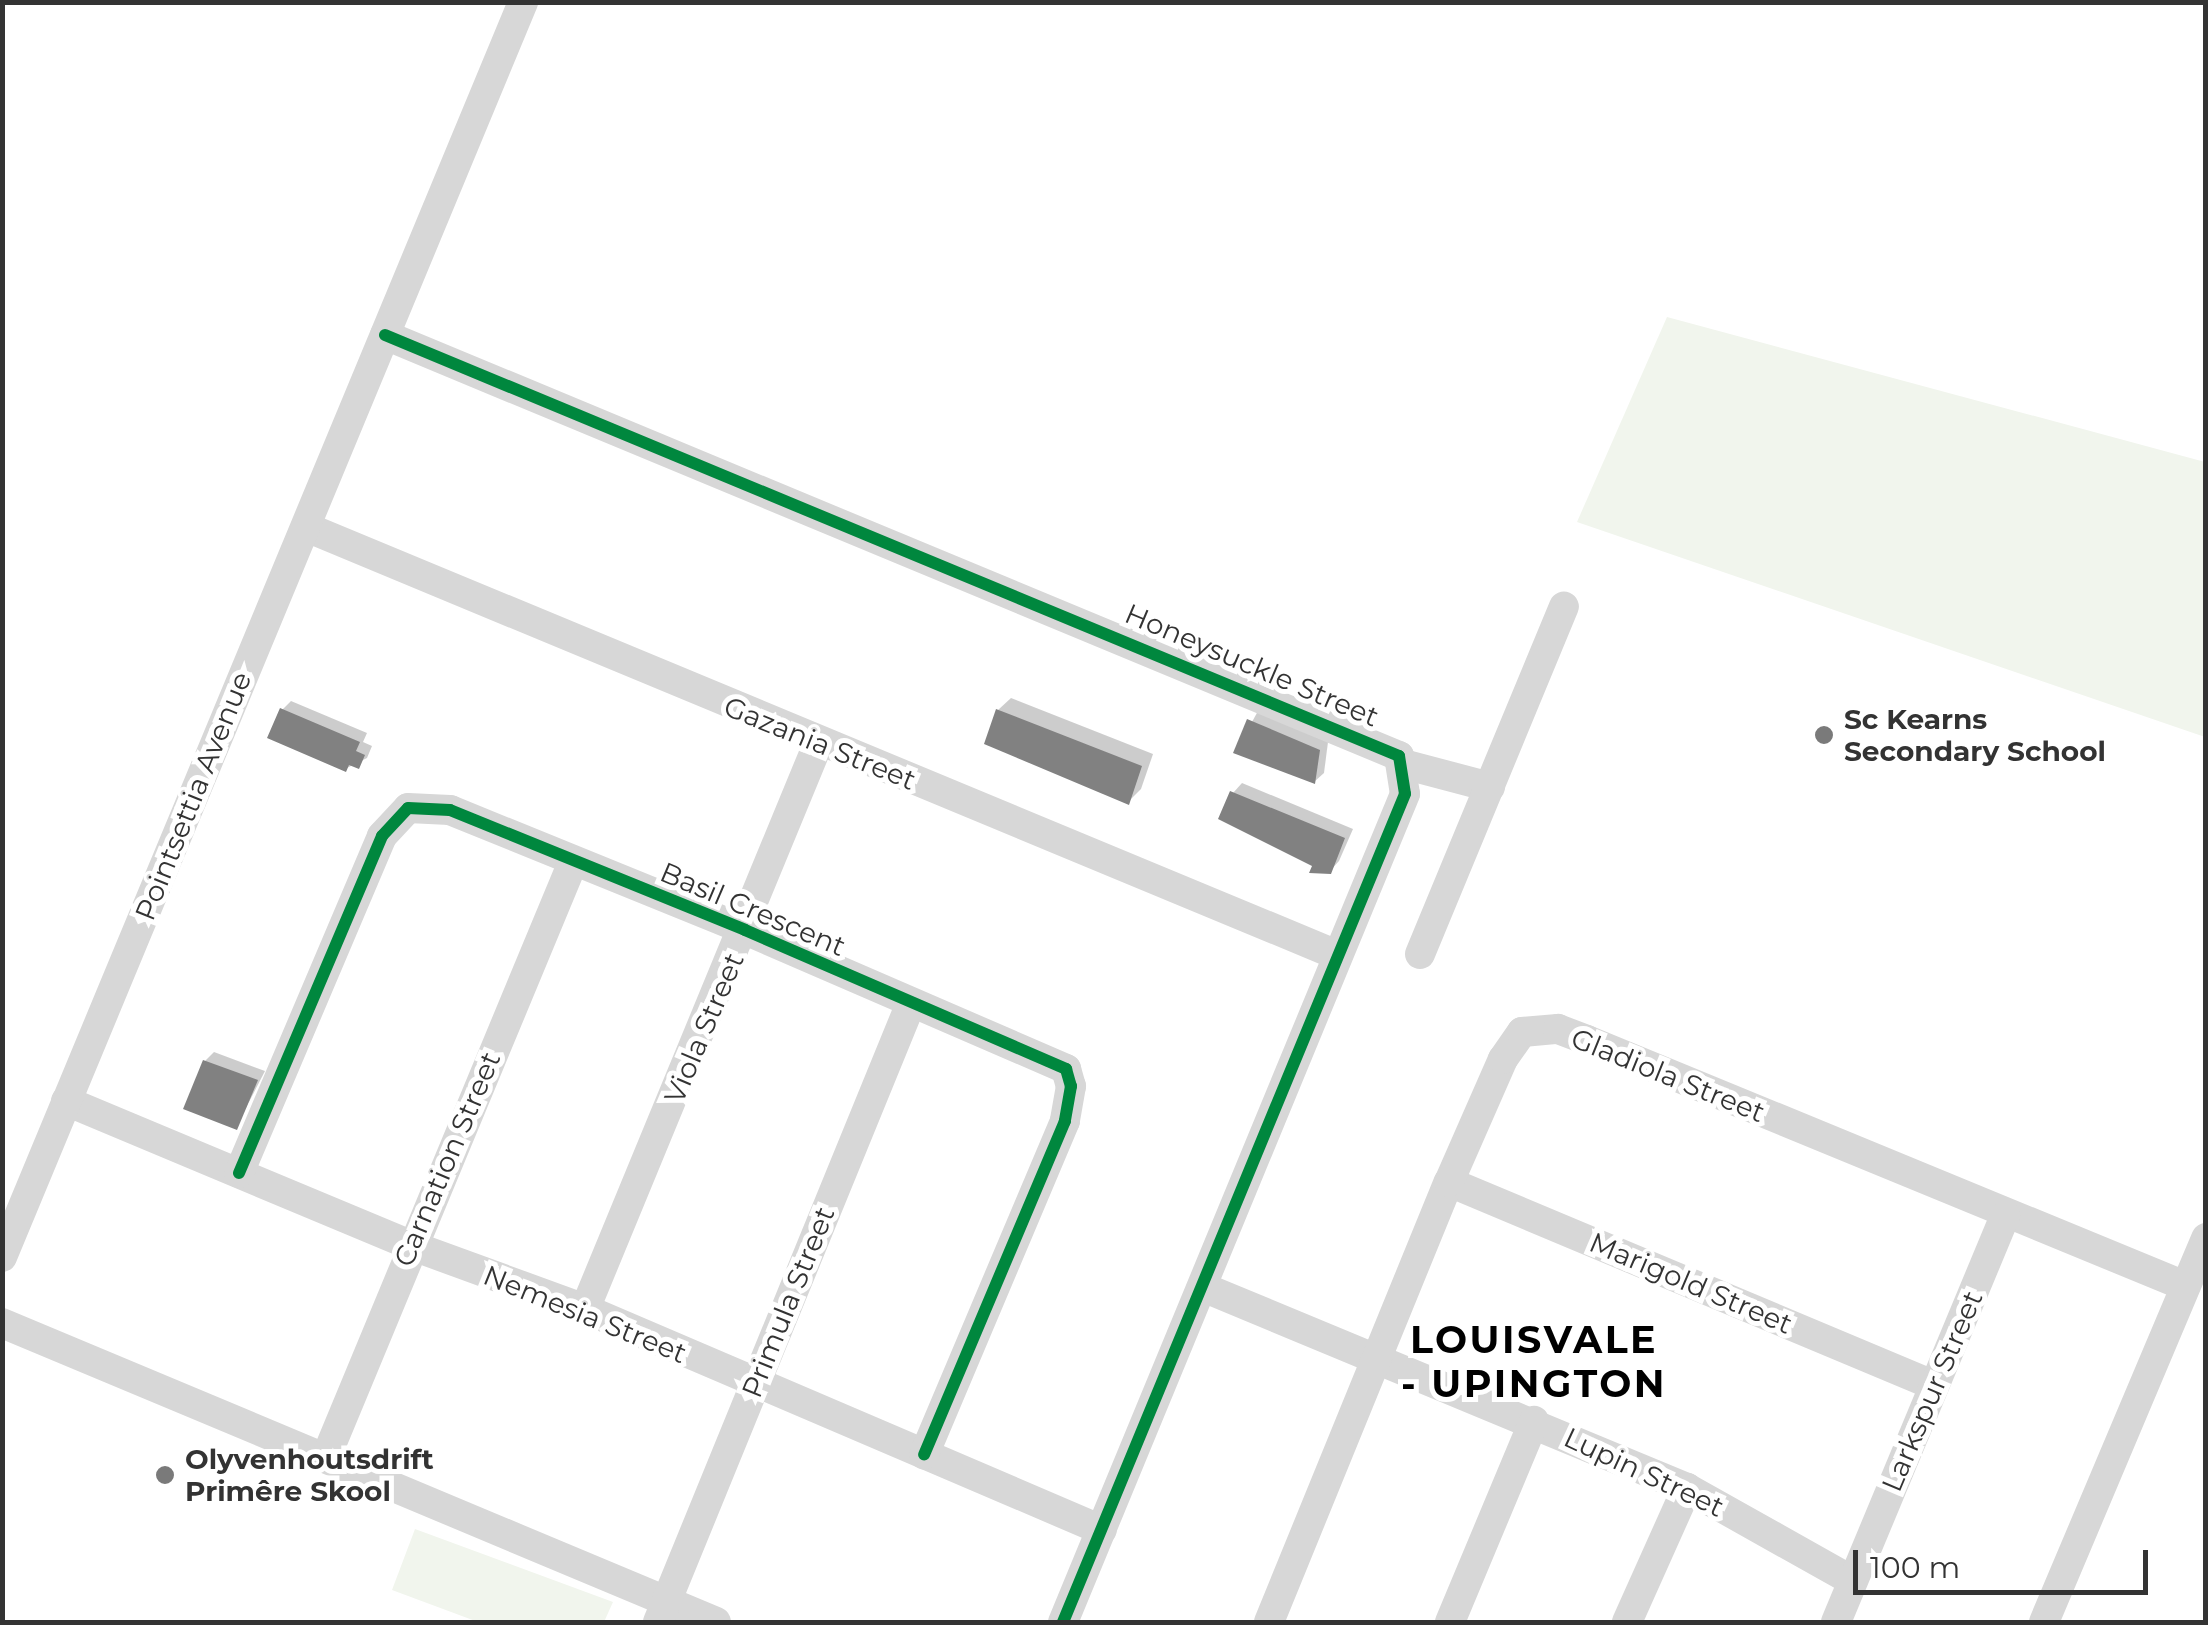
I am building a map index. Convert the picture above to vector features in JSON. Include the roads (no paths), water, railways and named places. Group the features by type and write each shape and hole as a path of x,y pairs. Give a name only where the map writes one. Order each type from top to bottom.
{"street":[{"name":"Pointsettia Avenue","path":"2,1257 523,2"},
{"name":"Honeysuckle Street","path":"385,335 1229,682 1393,752 1403,764 1490,787"},
{"name":"Gazania Street","path":"306,527 818,744 1336,955"},
{"path":"1420,954 1564,607"},
{"name":"Viola Street","path":"584,1309 745,930 818,744"},
{"path":"1063,1622 1205,1288 1336,955 1405,794 1403,764"},
{"name":"Basil Crescent","path":"239,1173 382,836 398,814 428,806 450,810 745,930 1066,1069 1071,1086 1065,1122 924,1454"},
{"name":"Carnation Street","path":"326,1457 410,1245 573,862"},
{"name":"Primula Street","path":"662,1612 911,1003"},
{"name":"Gladiola Street","path":"1269,1622 1449,1182 1512,1043 1537,1028 1587,1040 2005,1216 2185,1286"},
{"name":"Nemesia Street","path":"66,1100 410,1245 584,1309 754,1386 1102,1530"},
{"name":"Marigold Street","path":"1449,1182 1933,1385"},
{"name":"Larkspur Street","path":"1836,1622 2005,1216"},
{"path":"2044,1622 2206,1238"},
{"name":"Lupin Street","path":"1205,1288 1379,1356 1687,1488 1854,1581"},
{"path":"2,1323 326,1457 662,1612 716,1622"},
{"path":"1450,1622 1534,1421"},
{"path":"1627,1622 1687,1488"}],"place":[{"name":"Sc Kearns Secondary School","path":"1824,735"},
{"name":"Olyvenhoutsdrift Primêre Skool","path":"165,1475"}],"district":[{"name":"LOUISVALE - UPINGTON","path":"1534,1362"}]}
